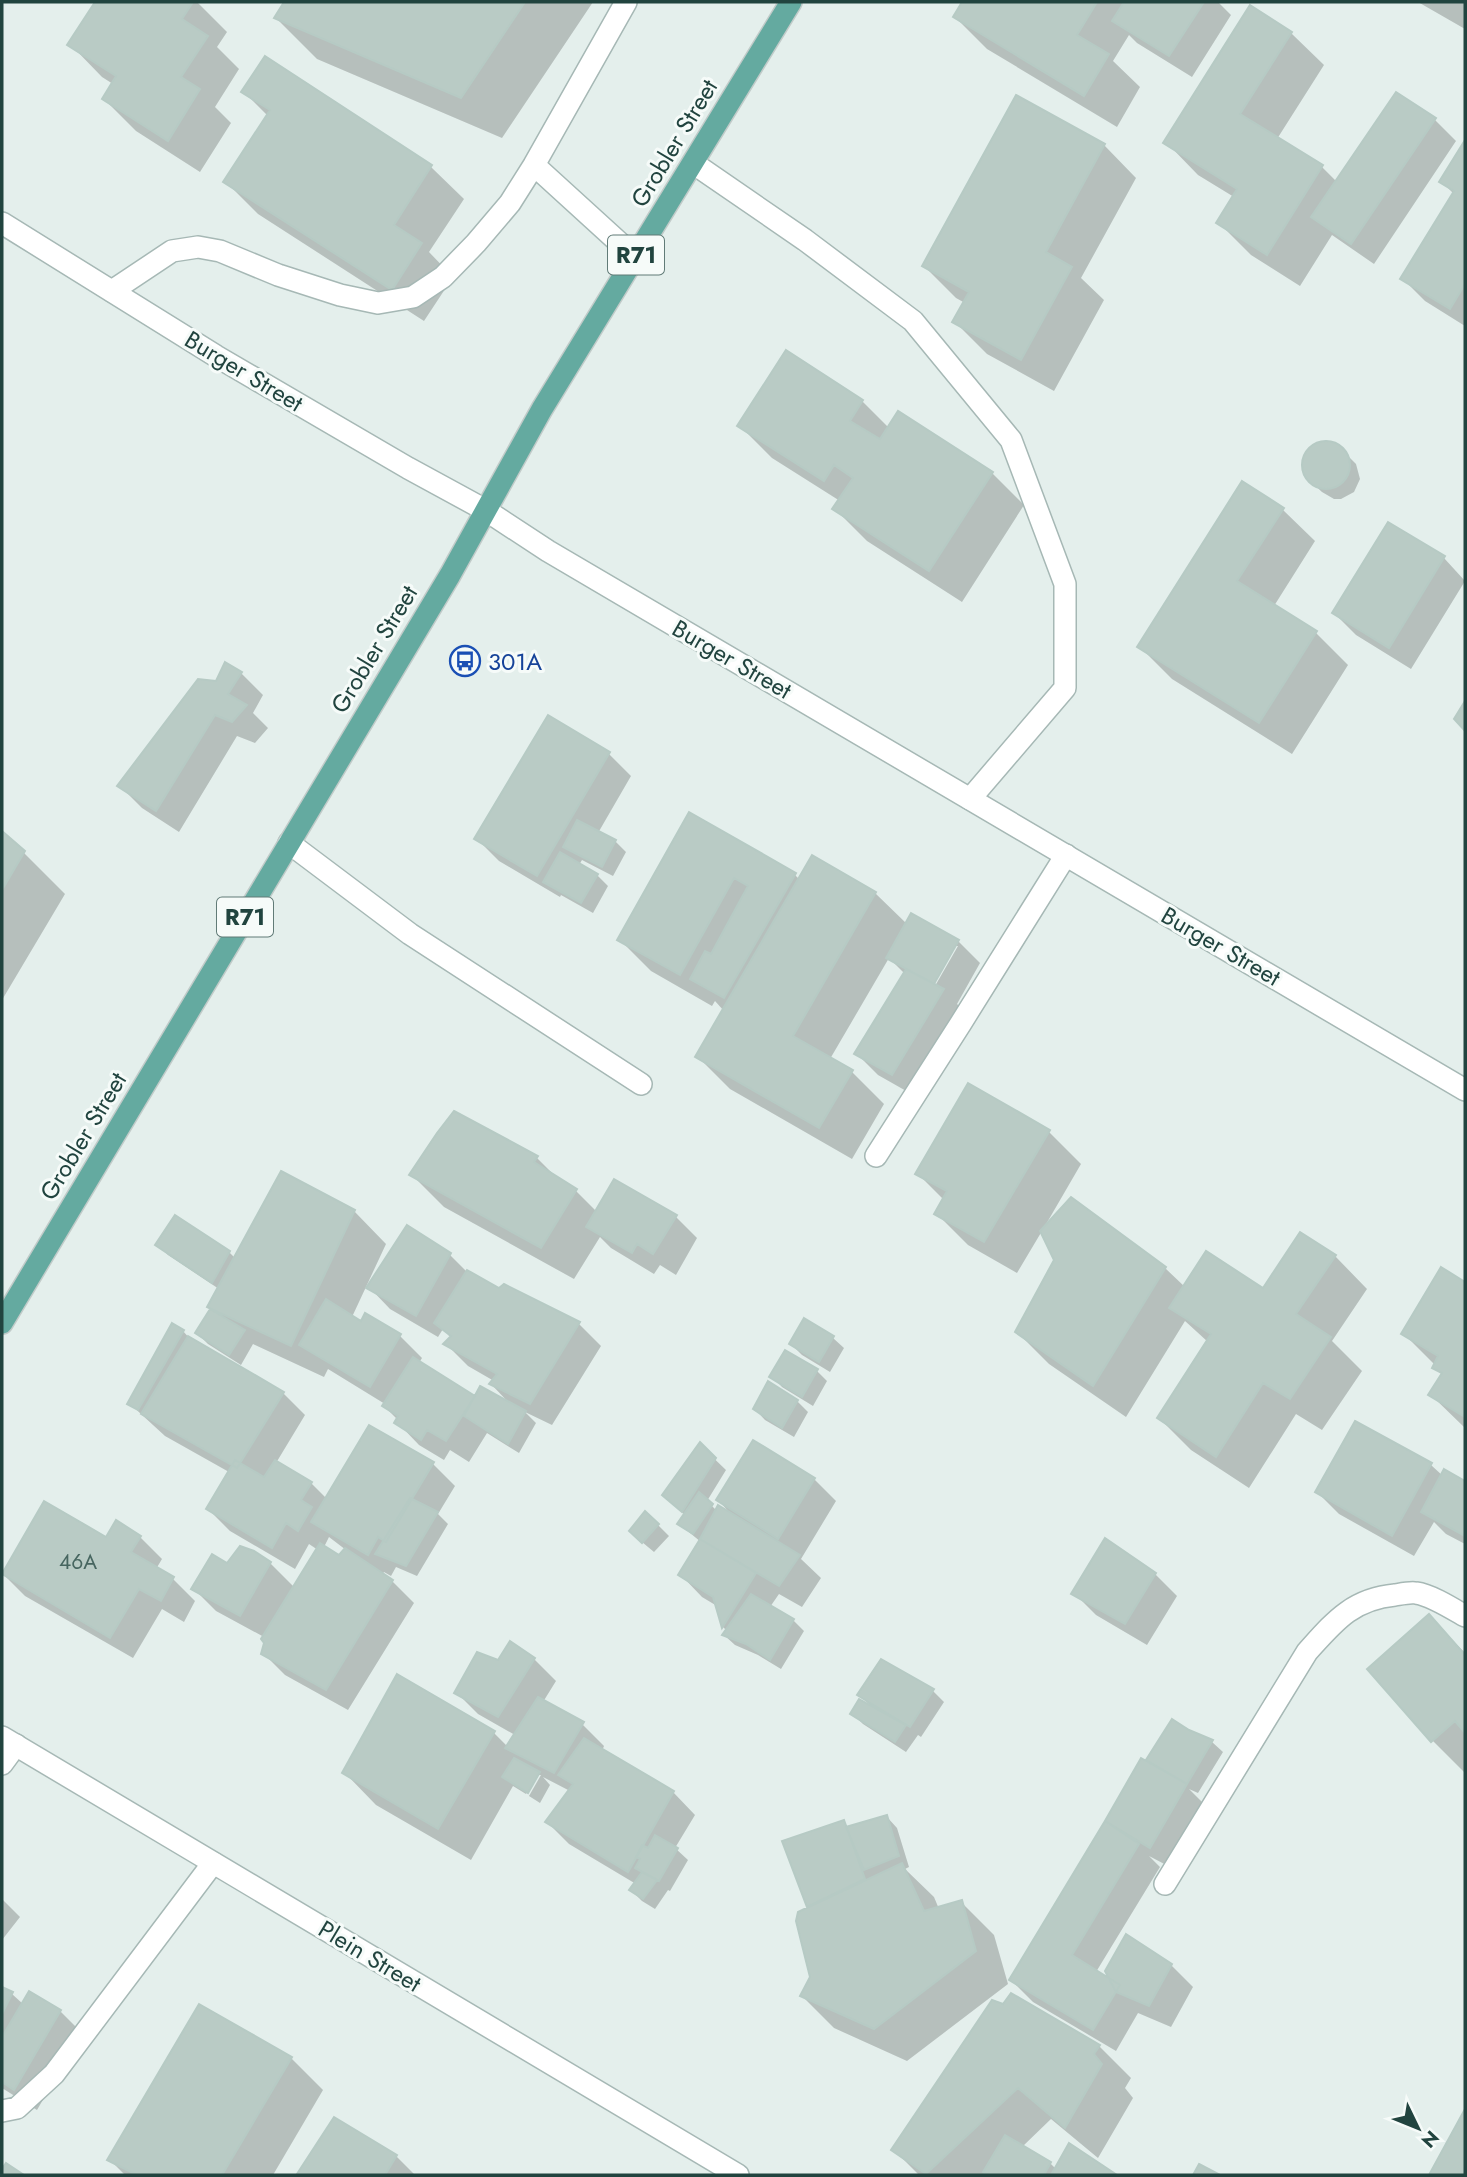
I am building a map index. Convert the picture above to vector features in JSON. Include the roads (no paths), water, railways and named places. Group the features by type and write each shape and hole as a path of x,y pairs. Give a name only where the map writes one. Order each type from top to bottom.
{"main road":[{"name":"Grobler Street","path":"2,1323 487,511 542,410 791,2"}],"street":[{"path":"113,291 172,251 198,247 220,251 278,275 340,295 378,303 413,297 443,277 510,203 626,2"},
{"path":"693,163 805,240 914,321 1011,440 1065,584 1065,688 970,799"},
{"path":"534,165 635,257"},
{"name":"Burger Street","path":"2,223 240,370 487,511 548,551 1465,1090"},
{"path":"289,843 410,934 641,1084"},
{"path":"876,1156 1066,855"},
{"path":"1165,1884 1307,1652 1336,1619 1377,1596 1417,1593 1449,1606 1465,1616"},
{"path":"2,1763 9,1741"},
{"name":"Plein Street","path":"9,1741 738,2175"},
{"path":"2,2111 17,2108 54,2074 213,1863"}],"place":[{"name":"301A","path":"465,661"}]}
